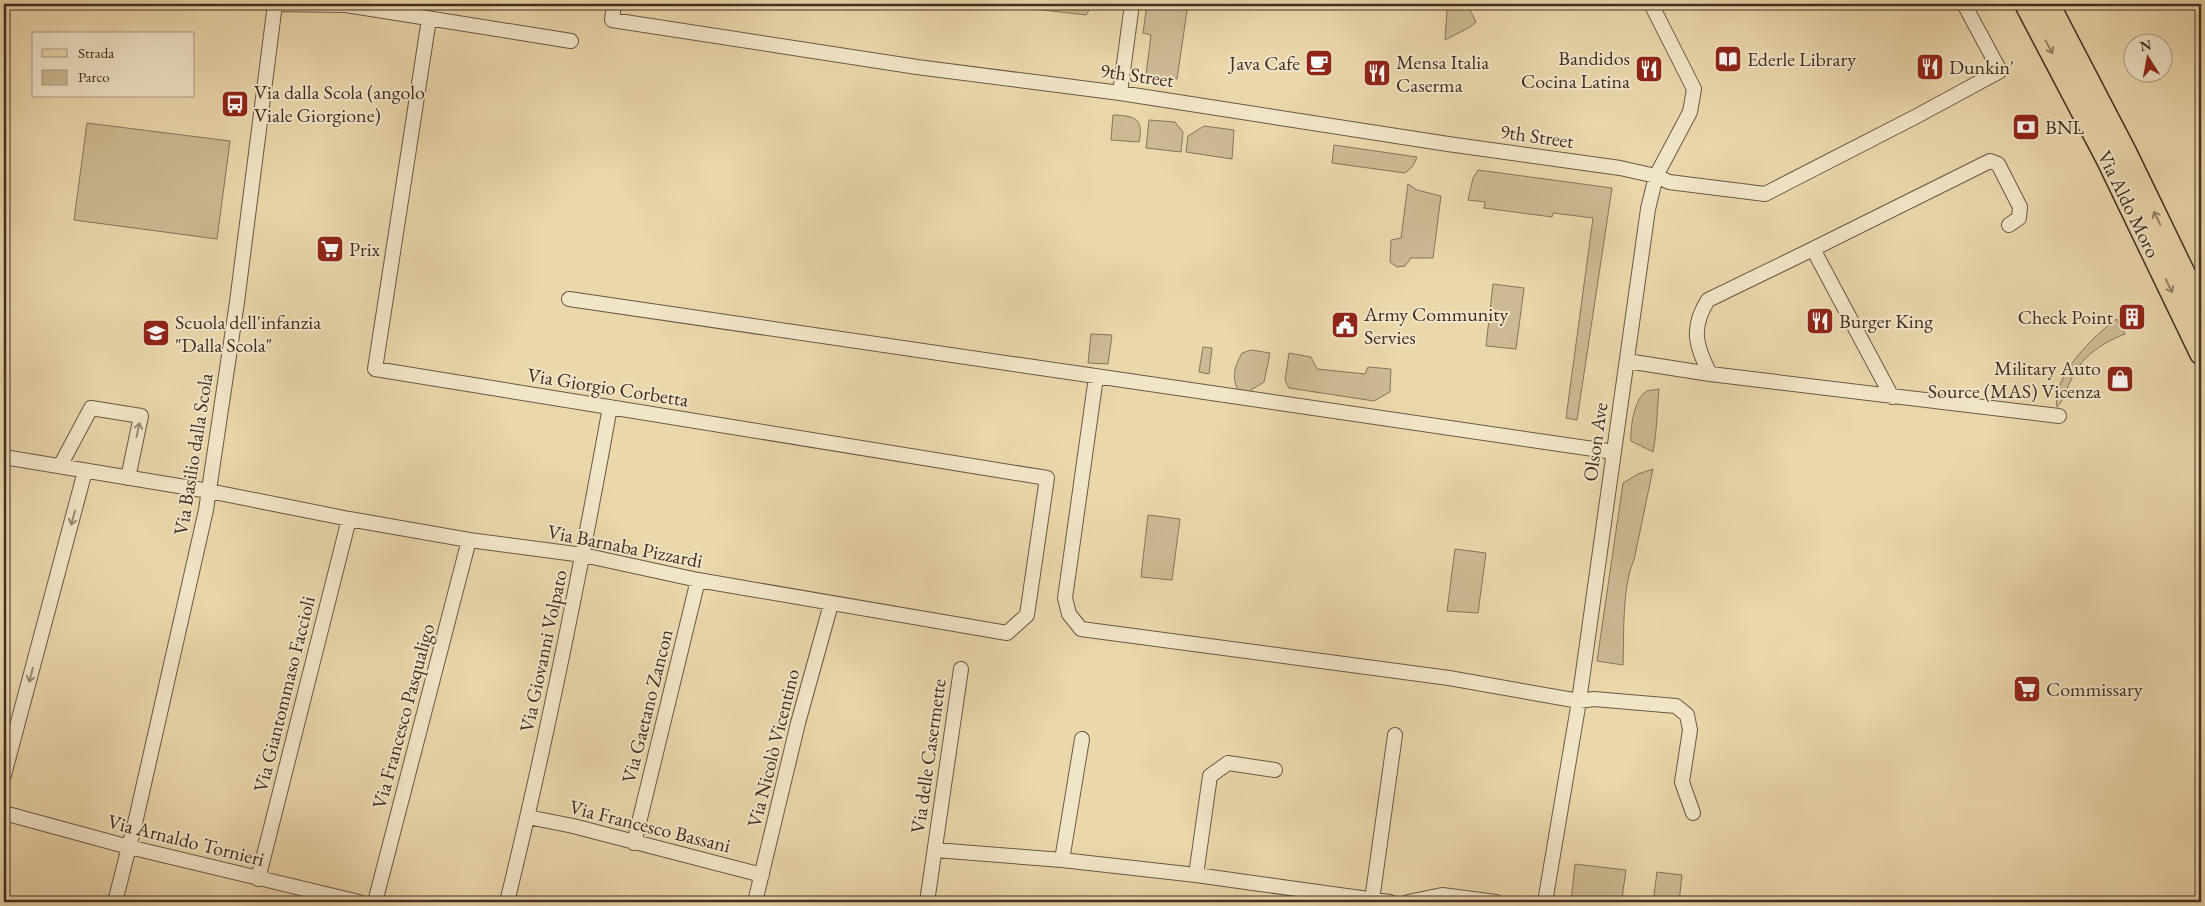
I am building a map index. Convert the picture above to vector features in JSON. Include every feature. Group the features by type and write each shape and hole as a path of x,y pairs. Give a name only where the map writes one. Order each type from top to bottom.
{"main road":[{"name":"Via Aldo Moro","path":"2026,4 2108,160 2201,353"},
{"name":"Via Aldo Moro","path":"2048,4 2125,152 2201,309"}],"street":[{"path":"276,4 346,5 571,40"},
{"name":"Via Basilio dalla Scola","path":"115,902 209,491 237,302 276,4"},
{"name":"9th Street","path":"614,4 612,20 888,62 1120,93 1448,144 1620,168 1656,176 1668,182 1765,194 2000,71 1964,4"},
{"path":"1120,93 1132,4"},
{"name":"Olson Ave","path":"1545,902 1579,701 1648,209 1656,176 1690,112 1694,89 1652,4"},
{"name":"Via Giorgio Corbetta","path":"429,19 375,369 1046,478 1027,615"},
{"path":"1710,374 1699,354 1696,340 1698,324 1708,300 1990,161 1998,164 2020,207 2020,218 2009,225"},
{"path":"1813,249 1892,397"},
{"path":"569,300 1614,452"},
{"path":"1627,362 1892,397 2059,416"},
{"path":"1096,377 1065,598 1069,614 1082,629 1449,678 1579,701 1594,699 1676,706 1687,716 1690,730 1682,782 1693,813"},
{"name":"Via Giovanni Volpato","path":"507,902 528,817 584,555 610,407"},
{"path":"60,466 91,408 141,416 128,478"},
{"name":"Via Barnaba Pizzardi","path":"4,456 209,491 349,519 469,540 584,555 698,580 831,604 1008,632 1027,615"},
{"path":"4,775 85,471"},
{"name":"Via Giantommaso Faccioli","path":"258,879 349,519"},
{"name":"Via Francesco Pasqualigo","path":"375,902 469,540"},
{"name":"Via Gaetano Zancon","path":"634,842 698,580"},
{"name":"Via Nicolò Vicentino","path":"755,902 798,723 831,604"},
{"name":"Via delle Casermette","path":"927,902 961,669"},
{"path":"1372,900 1395,735"},
{"path":"1062,860 1082,739"},
{"path":"1196,875 1210,776 1228,763 1275,770"},
{"name":"Via Arnaldo Tornieri","path":"4,813 129,847 359,902"},
{"name":"Via Francesco Bassani","path":"528,817 762,875"},
{"name":"Via delle Casermette","path":"935,850 1062,860 1196,875 1390,902"},
{"path":"1408,902 1442,894 1496,902"}],"green space":[{"path":"991,4 1090,4 1090,9 1086,15"},
{"path":"1147,4 1188,4 1177,79 1146,75 1151,35 1143,33"},
{"path":"1403,4 1467,4 1476,22 1445,40 1447,10"},
{"path":"1113,115 1127,116 1139,123 1139,142 1111,140"},
{"path":"1149,120 1175,122 1183,132 1181,152 1146,148"},
{"path":"87,123 230,141 217,239 74,220"},
{"path":"1204,126 1234,130 1232,159 1186,152 1188,136"},
{"path":"1334,145 1417,157 1413,166 1405,173 1332,163"},
{"path":"1478,170 1612,188 1577,420 1566,418 1593,218 1553,213 1552,217 1484,208 1485,202 1468,200 1473,178"},
{"path":"1408,184 1417,190 1441,196 1433,258 1411,258 1405,266 1397,267 1390,262 1391,240 1401,238"},
{"path":"1493,284 1524,288 1516,349 1486,346"},
{"path":"2117,319 2125,334 2107,342 2086,358 2074,373 2057,407 2057,395 2061,383 2076,357"},
{"path":"1091,334 1112,335 1108,364 1088,363"},
{"path":"1203,347 1212,348 1209,374 1199,372"},
{"path":"1251,350 1270,353 1264,382 1248,392 1238,390 1234,376 1242,353"},
{"path":"1289,353 1311,357 1317,369 1365,374 1368,367 1391,369 1390,392 1374,401 1289,388 1285,380"},
{"path":"1659,389 1653,452 1631,441 1631,429 1639,400 1647,391"},
{"path":"1653,469 1634,560 1627,583 1624,611 1623,665 1597,661 1623,483 1638,474"},
{"path":"1148,515 1180,519 1172,580 1141,577"},
{"path":"1455,549 1486,553 1478,613 1447,611"},
{"path":"1575,864 1626,870 1622,898 1653,902 1571,902"},
{"path":"1657,872 1682,875 1679,902 1653,902"}],"place":[{"name":"Ederle Library","path":"1728,59"},
{"name":"Java Cafe","path":"1319,63"},
{"name":"Dunkin'","path":"1930,67"},
{"name":"Bandidos Cocina Latina","path":"1649,69"},
{"name":"Mensa Italia Caserma","path":"1377,73"},
{"name":"Via dalla Scola (angolo Viale Giorgione)","path":"235,104"},
{"name":"BNL","path":"2026,127"},
{"name":"Prix","path":"330,249"},
{"name":"Check Point","path":"2132,317"},
{"name":"Burger King","path":"1820,321"},
{"name":"Army Community Servies","path":"1345,325"},
{"name":"Scuola dell'infanzia \"Dalla Scola\"","path":"156,333"},
{"name":"Military Auto Source (MAS) Vicenza","path":"2120,379"},
{"name":"Commissary","path":"2027,689"}]}
